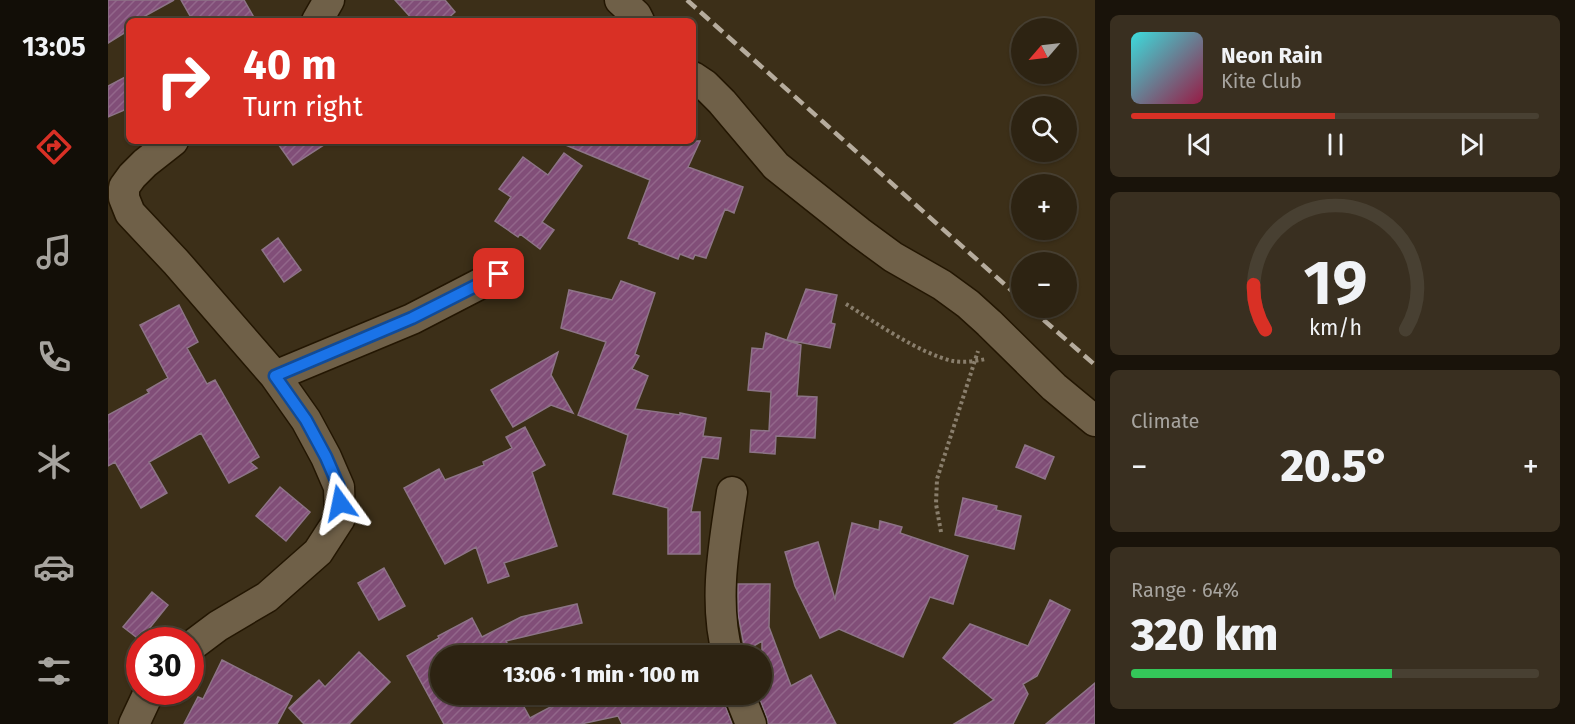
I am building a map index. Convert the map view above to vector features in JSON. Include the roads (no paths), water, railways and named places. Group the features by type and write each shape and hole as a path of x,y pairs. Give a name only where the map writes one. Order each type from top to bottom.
{"street":[{"path":"319,18 329,0"},
{"path":"620,0 638,18"},
{"path":"696,79 722,102 776,166 859,232 968,304 1054,387 1095,421"},
{"path":"108,225 118,189 169,144"},
{"path":"118,189 130,213 176,262 275,376 306,420 339,487 340,518 318,552 267,597 204,636"},
{"path":"275,376 412,318 499,274"},
{"path":"725,645 720,607 723,554 732,492"},
{"path":"134,724 143,705"},
{"path":"743,705 751,724"}],"railway":[{"path":"687,0 1011,290"},
{"path":"1041,318 1095,365"}]}
